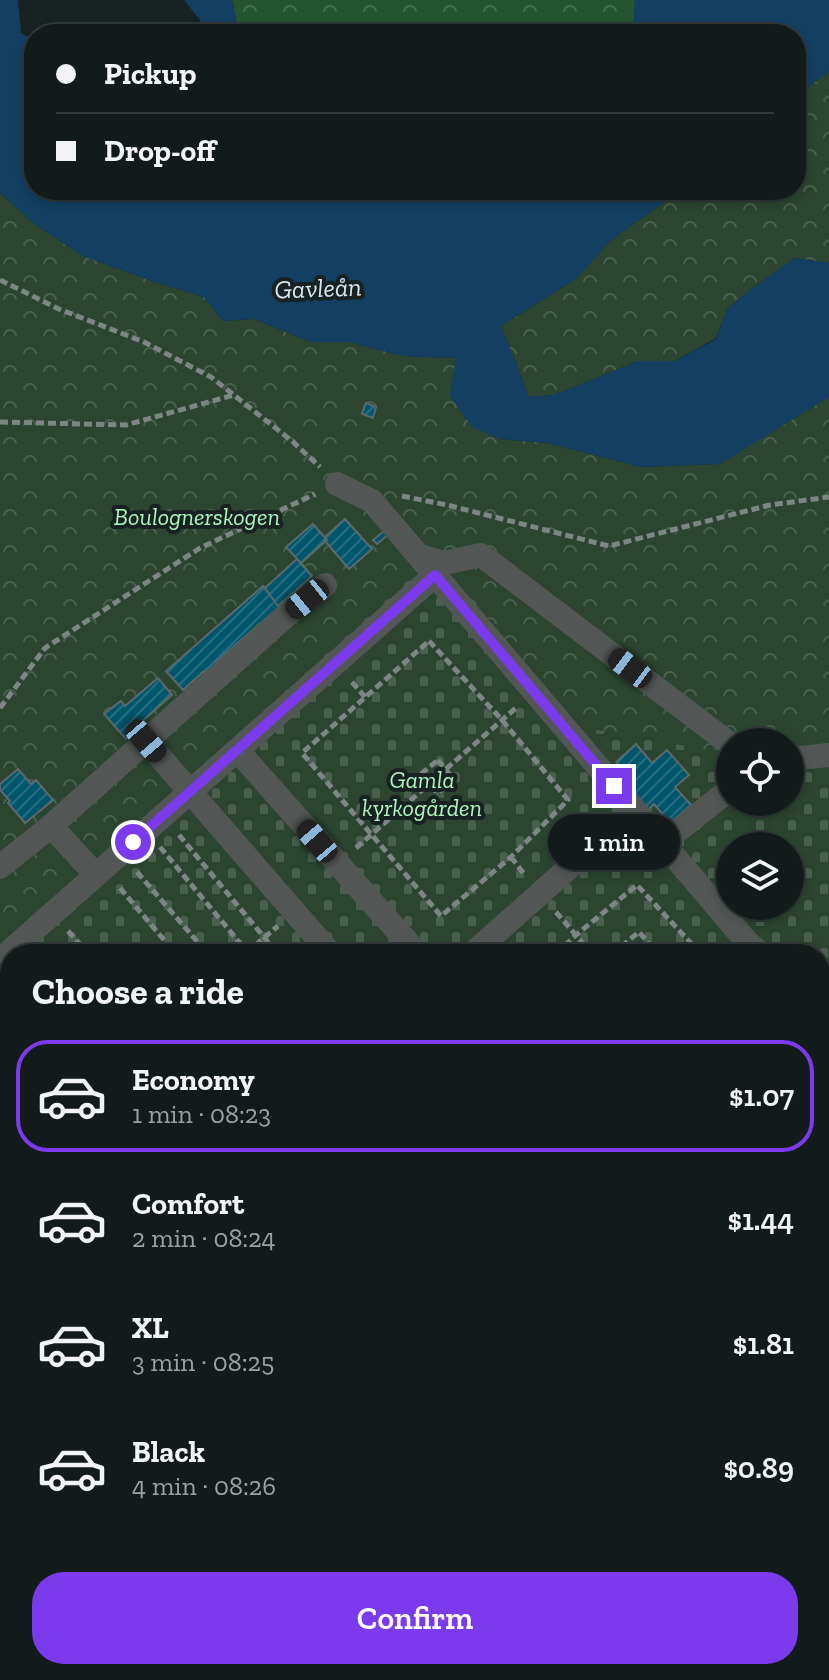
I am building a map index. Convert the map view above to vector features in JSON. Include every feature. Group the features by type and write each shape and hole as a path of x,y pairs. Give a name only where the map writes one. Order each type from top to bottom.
{"street":[{"path":"337,484 372,501 749,944"},
{"path":"22,944 237,750 427,566 481,555 716,733"},
{"path":"0,867 51,826 289,613 325,585"},
{"path":"146,741 322,944"},
{"path":"237,750 409,944"},
{"path":"804,758 829,755"},
{"path":"664,842 716,800"},
{"path":"483,944 634,810"},
{"path":"51,826 107,865"}],"path":[{"path":"0,280 59,309 144,342 211,377 292,441 337,484 200,548 45,648 0,708"},
{"path":"0,422 126,425 234,395"},
{"path":"400,496 609,546 770,505 829,497"},
{"path":"429,641 502,720 568,800 511,857 441,916 302,753 429,641"},
{"path":"446,769 534,692"},
{"path":"438,760 446,769 454,780 437,793 421,774 438,760"},
{"path":"337,864 429,784"},
{"path":"155,823 269,944"},
{"path":"155,823 241,944"},
{"path":"107,865 168,944"},
{"path":"107,865 197,944"},
{"path":"567,944 637,885 692,944"},
{"path":"257,944 294,912"},
{"path":"624,944 639,932 649,944"}],"green space":[{"path":"232,0 635,0 634,24 237,24"},
{"path":"829,71 829,263 795,258 728,308 716,338 675,361 637,361 553,395 529,397 501,326 576,279 610,241 667,200 806,200 806,88"},
{"name":"Boulognerskogen","path":"0,193 37,226 83,256 204,297 223,321 254,319 311,342 350,342 403,356 457,358 500,439 548,443 641,467 719,464 829,397 829,750 804,754 804,728 716,728 716,751 575,726 435,575 18,944 0,944"},
{"name":"Gamla kyrkogården","path":"435,575 716,746 716,816 804,816 804,754 829,750 829,944 16,944"}],"water":[{"name":"Gavleån","path":"0,0 18,0 21,33 24,35 24,200 667,200 610,241 576,279 501,326 529,397 553,395 637,361 675,361 716,339 728,308 795,258 829,263 829,397 720,464 641,467 548,443 500,439 472,427 450,396 456,358 403,356 350,342 311,342 254,319 223,321 204,297 83,256 37,226 0,193"},
{"path":"184,0 232,0 237,24 201,24"},
{"path":"635,0 829,0 829,71 806,88 806,24 634,24"}],"building":[{"path":"366,403 376,407 373,418 362,414"},
{"path":"345,519 372,549 349,569 325,541 325,537"},
{"path":"313,524 327,540 301,563 286,547"},
{"path":"384,531 388,535 377,544 373,540"},
{"path":"297,559 312,576 278,606 265,588"},
{"path":"263,586 283,608 271,614 216,662 218,665 206,674 204,671 183,690 166,671"},
{"path":"158,678 172,695 126,739 104,714 121,701 125,706"},
{"path":"636,744 652,763 667,750 689,775 675,787 691,805 670,823 654,804 646,812 625,788 633,781 616,762"},
{"path":"18,769 31,784 36,780 53,800 25,823 0,790 0,784"}],"route":[{"path":"133,842 435,575 614,786"}]}
